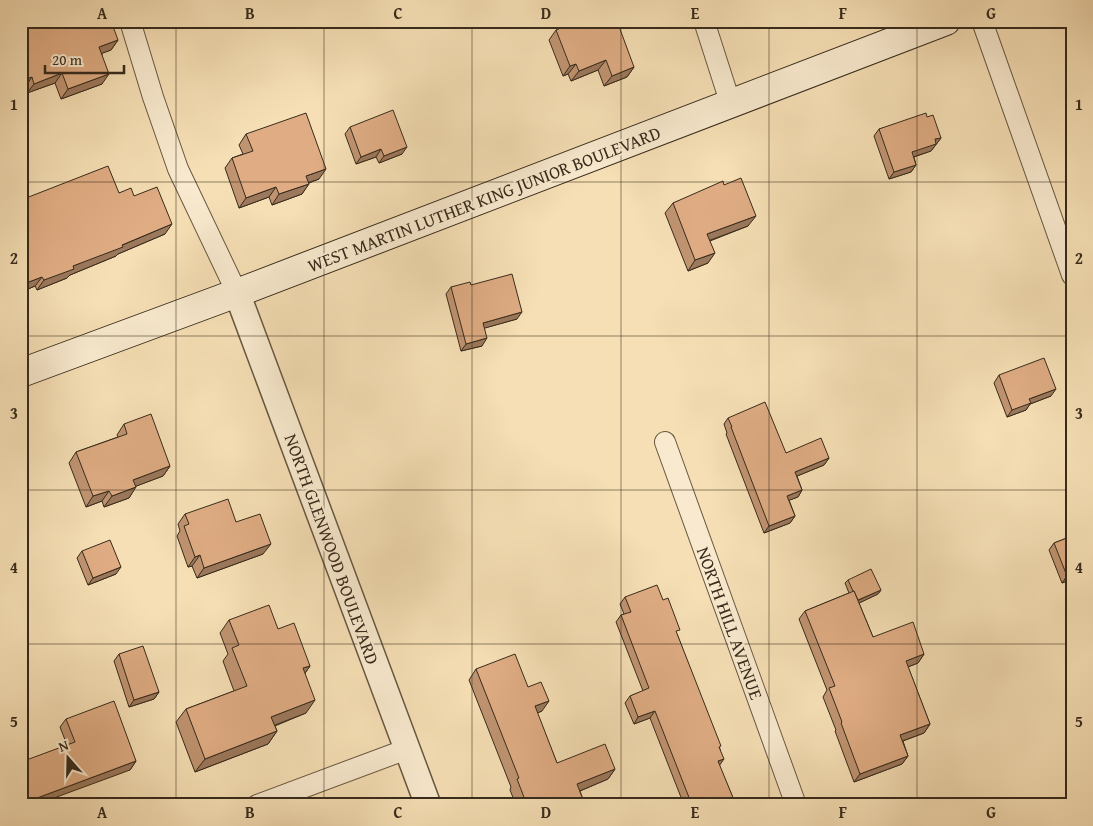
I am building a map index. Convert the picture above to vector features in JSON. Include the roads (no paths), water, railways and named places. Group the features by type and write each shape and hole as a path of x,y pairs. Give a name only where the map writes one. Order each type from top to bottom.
{"main road":[{"name":"WEST MARTIN LUTHER KING JUNIOR BOULEVARD","path":"21,373 237,293 946,21"}],"street":[{"path":"130,21 153,97 178,169 237,293"},
{"path":"704,21 731,105"},
{"path":"982,21 1072,275"},
{"name":"NORTH GLENWOOD BOULEVARD","path":"237,293 428,805"},
{"name":"NORTH HILL AVENUE","path":"665,442 796,805"},
{"path":"257,805 407,749"}]}
